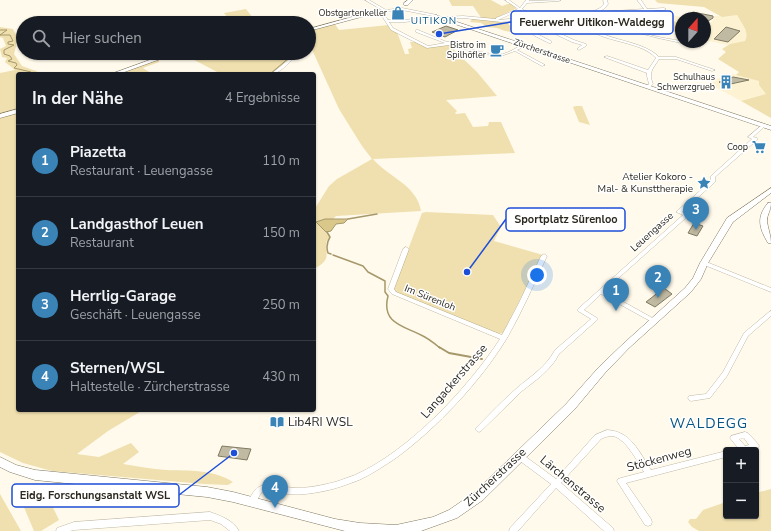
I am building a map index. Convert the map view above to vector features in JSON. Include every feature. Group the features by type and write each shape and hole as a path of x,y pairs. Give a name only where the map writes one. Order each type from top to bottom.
{"main road":[{"path":"406,4 411,0"},
{"name":"Zürcherstrasse","path":"316,28 374,12"},
{"name":"Zürcherstrasse","path":"436,16 771,128"},
{"path":"120,72 154,60"},
{"path":"0,116 16,112"},
{"name":"Zürcherstrasse","path":"0,462 14,469 35,476 207,492 344,526 381,531 420,526 453,514 479,496 576,401 591,382 626,346 692,286 730,220 771,190"},
{"path":"771,205 766,210 763,220 765,231 771,241"}],"street":[{"path":"367,0 378,5 385,11"},
{"path":"508,0 564,38 586,45 579,49"},
{"path":"496,21 521,9 527,1 559,0"},
{"path":"605,0 606,4 604,7 586,16 584,20 586,25 603,36 653,52 658,58"},
{"path":"639,0 646,10"},
{"path":"402,9 406,4"},
{"name":"Zürcherstrasse","path":"374,12 402,9 436,16"},
{"path":"443,18 496,21 664,9"},
{"path":"380,11 392,29 428,47 452,43"},
{"path":"631,11 624,21 630,28 675,40"},
{"path":"387,21 405,22 436,16"},
{"path":"516,20 536,35 550,42"},
{"path":"417,31 491,54 501,55 524,45"},
{"path":"515,50 542,65"},
{"path":"606,57 648,72"},
{"path":"658,58 676,58 713,70"},
{"path":"648,87 651,84 648,72 658,58"},
{"path":"276,72 290,60"},
{"name":"Leuengasse","path":"479,429 550,363 554,359 557,352 595,319 580,310 686,215 679,212 713,181 713,177 756,139 750,137 763,126"},
{"name":"Im Sürenloh","path":"406,249 391,289 394,293 503,338"},
{"name":"Langackerstrasse","path":"252,502 258,491 263,488 298,491 331,486 360,476 386,460 418,436 448,408 490,357 503,338 544,256"},
{"path":"704,263 771,290"},
{"path":"601,292 654,321"},
{"path":"691,398 708,396 725,374 746,335 771,313"},
{"path":"513,531 598,437 610,432 618,434 626,440 649,474"},
{"name":"Stöckenweg","path":"648,522 621,481 723,455"},
{"name":"Lärchenstrasse","path":"519,456 557,484 610,531"},
{"path":"60,531 74,526 210,516 222,519 235,531"}],"shaded area":[{"path":"449,0 491,0 502,6 511,3 517,8 494,19 482,19 473,6 452,6"},
{"path":"655,0 771,0 771,118 741,101 766,94 759,85 759,81 736,75 739,72 718,59 726,52 722,49 730,44 745,41 747,34 737,15 722,17 704,7 658,3"},
{"path":"246,9 252,16 226,16 224,13"},
{"path":"664,13 675,16 675,33 644,25 639,22 657,17"},
{"path":"737,15 747,31 748,36 745,41 727,45 711,41 711,23 714,16"},
{"path":"661,18 675,22 675,32 652,26"},
{"path":"472,19 505,21 515,30 511,32 487,27 481,23 470,22"},
{"path":"334,23 339,30 389,25 397,32 405,54 409,54 408,49 412,48 410,42 420,42 428,47 452,43 457,45 454,50 477,72 497,96 446,100 457,111 455,113 456,114 465,113 473,127 488,126 489,122 501,122 515,153 373,159 414,194 421,211 336,216 333,219 324,219 316,222 316,207 329,186 337,179 372,159 339,109 316,58 316,28"},
{"path":"0,27 13,29 16,35 16,46 14,54 16,60 18,60 22,66 37,72 16,72 16,412 140,412 108,431 77,454 99,457 131,443 139,452 123,464 161,470 209,473 233,482 228,485 52,471 23,463 0,452 0,73 15,70 5,62 7,58 2,57 0,49 6,46 3,38 0,37"},
{"path":"153,60 159,60 159,62 143,68 149,72 120,72"},
{"path":"194,60 291,60 276,72 217,72"},
{"path":"734,74 759,81 759,85 766,94 741,101 708,83 727,75"},
{"path":"582,106 590,125 579,122 573,107"},
{"path":"422,213 493,215 501,227 494,241 543,255 503,333 498,334 395,292 393,289"},
{"path":"325,219 348,219 344,223 336,224 331,231 326,232 316,222"},
{"path":"316,222 327,232 330,237 326,242 327,255 322,264 316,268"},
{"path":"771,489 771,531 699,531 692,527 688,522 690,519 696,519 703,510 723,503 723,519 759,519 759,492"},
{"path":"46,493 59,520 41,531 34,531 23,505"},
{"path":"0,494 21,531 0,531"}],"building":[{"path":"446,26 458,30 445,37 432,32"},
{"path":"726,27 740,31 728,42 714,39"},
{"name":"Schulhaus Schwerzgrueb","path":"733,77 749,80 726,85 719,82"},
{"path":"694,223 703,226 697,236 688,233"},
{"path":"664,288 672,294 655,307 646,302"},
{"path":"222,446 251,449 247,460 218,456"}],"waterway":[{"path":"0,30 7,30 0,35 10,35 13,41 8,42 8,44 14,45 4,50 4,54 10,56 12,59 8,61 16,63 17,65 14,68 31,72"},
{"path":"272,72 286,60"},
{"path":"348,219 377,214"},
{"path":"327,232 330,237 327,245 327,251 331,254"},
{"path":"333,255 363,266 368,272 385,281 385,292 388,296 388,312 391,318 401,326 426,338 440,348"},
{"path":"439,347 449,353 482,359"}],"place":[{"name":"Obstgartenkeller","path":"398,13"},
{"name":"Feuerwehr Uitikon-Waldegg","path":"439,34"},
{"name":"Bistro im Spilhöfler","path":"497,50"},
{"name":"Schulhaus Schwerzgrueb","path":"726,82"},
{"name":"Coop","path":"759,147"},
{"name":"Atelier Kokoro - Mal- & Kunsttherapie","path":"704,183"},
{"name":"Herrlig-Garage","path":"696,230"},
{"name":"Sportplatz Sürenloo","path":"467,272"},
{"name":"Landgasthof Leuen","path":"658,298"},
{"name":"Piazetta","path":"616,311"},
{"name":"Lib4RI WSL","path":"277,422"},
{"name":"Eidg. Forschungsanstalt WSL","path":"234,453"},
{"name":"Sternen/WSL","path":"275,508"}],"district":[{"name":"UITIKON","path":"434,21"},
{"name":"WALDEGG","path":"709,423"}]}
